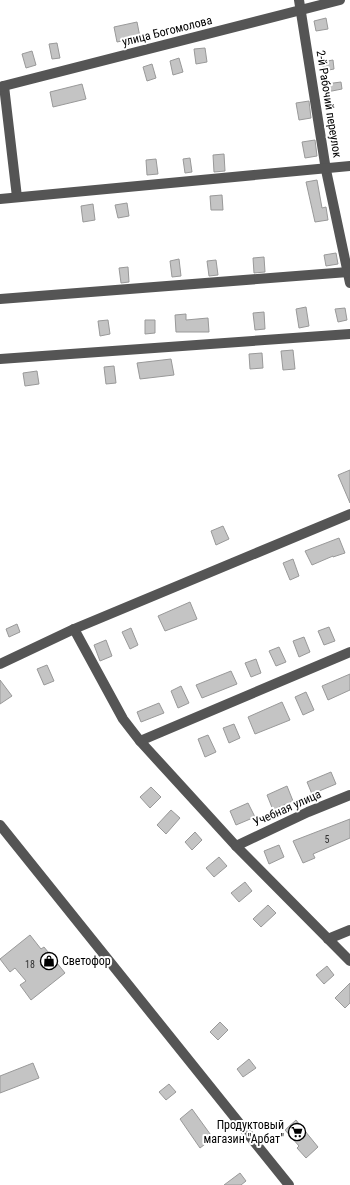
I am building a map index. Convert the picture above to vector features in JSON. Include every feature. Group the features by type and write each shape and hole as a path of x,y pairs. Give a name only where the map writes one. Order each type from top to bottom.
{"street":[{"name":"улица Богомолова","path":"2,87 300,5 340,0"},
{"name":"2-й Рабочий переулок","path":"300,5 326,170 350,283"},
{"path":"2,87 17,197"},
{"path":"0,199 326,170 350,166"},
{"path":"0,298 348,272"},
{"path":"0,359 67,353 350,334"},
{"path":"0,664 74,629 350,514"},
{"path":"74,629 123,719 140,741 236,846 350,961"},
{"path":"140,741 350,652"},
{"name":"Учебная улица","path":"236,846 308,812 350,795"},
{"path":"0,825 289,1185"},
{"path":"328,939 350,930"}],"building":[{"path":"326,18 328,29 316,31 314,21"},
{"path":"137,22 140,37 117,42 114,27"},
{"path":"57,43 60,58 52,59 49,44"},
{"path":"205,48 207,62 196,64 194,49"},
{"path":"32,51 36,65 26,68 22,54"},
{"path":"179,58 183,72 173,75 170,61"},
{"path":"333,60 334,69 324,71 322,62"},
{"path":"152,64 156,78 147,81 143,67"},
{"path":"341,82 342,89 327,92 326,84"},
{"path":"82,84 86,99 53,107 50,92"},
{"path":"309,101 311,118 299,120 296,103"},
{"path":"315,140 317,156 305,158 302,142"},
{"path":"224,154 225,171 214,172 213,155"},
{"path":"190,158 192,172 185,173 183,159"},
{"path":"156,159 158,174 147,175 146,160"},
{"path":"317,180 322,208 326,207 328,220 315,222 306,182"},
{"path":"222,195 223,210 211,210 210,196"},
{"path":"127,203 129,216 118,218 115,205"},
{"path":"93,204 95,220 83,222 81,206"},
{"path":"336,253 338,264 326,266 324,255"},
{"path":"264,257 265,272 254,273 253,258"},
{"path":"179,259 181,276 172,277 170,261"},
{"path":"216,260 218,275 209,276 207,261"},
{"path":"128,267 129,282 121,283 119,268"},
{"path":"306,307 309,326 299,328 296,309"},
{"path":"345,308 347,320 338,322 335,309"},
{"path":"264,312 265,329 255,330 253,313"},
{"path":"186,314 186,320 208,318 209,332 176,332 175,315"},
{"path":"108,320 110,334 100,336 98,321"},
{"path":"145,320 155,320 155,333 145,334"},
{"path":"293,350 295,369 283,370 281,351"},
{"path":"262,353 263,368 250,369 249,354"},
{"path":"171,359 174,375 140,379 137,363"},
{"path":"114,366 116,383 106,384 104,367"},
{"path":"37,371 39,384 25,386 23,373"},
{"path":"350,470 350,503 338,475"},
{"path":"223,526 229,539 216,545 211,531"},
{"path":"339,538 345,553 333,556 312,565 305,551"},
{"path":"293,559 299,576 290,580 283,563"},
{"path":"190,602 197,619 165,631 158,616"},
{"path":"17,624 20,632 9,637 6,629"},
{"path":"329,627 335,641 324,645 318,631"},
{"path":"131,628 138,645 130,649 122,632"},
{"path":"304,637 310,652 299,657 293,641"},
{"path":"106,640 112,656 100,661 94,645"},
{"path":"279,647 286,662 276,666 269,651"},
{"path":"256,659 261,673 251,677 245,663"},
{"path":"47,665 54,681 44,685 37,669"},
{"path":"231,671 237,684 202,698 196,685"},
{"path":"350,674 350,690 328,700 322,686"},
{"path":"0,680 12,696 0,704"},
{"path":"181,686 189,703 178,708 171,691"},
{"path":"306,692 314,710 303,715 295,697"},
{"path":"282,702 290,720 255,734 248,717"},
{"path":"159,703 164,713 141,722 137,712"},
{"path":"234,724 240,738 229,743 223,728"},
{"path":"208,735 216,752 205,757 198,739"},
{"path":"331,772 336,784 312,794 307,782"},
{"path":"287,786 293,801 273,810 267,795"},
{"path":"151,787 161,797 150,808 140,797"},
{"path":"248,803 255,817 236,825 230,811"},
{"path":"171,810 180,818 166,834 157,825"},
{"path":"350,819 350,838 313,854 315,858 303,863 293,841"},
{"path":"195,832 202,840 192,850 185,842"},
{"path":"279,845 284,857 269,864 264,851"},
{"path":"219,857 227,866 214,877 206,868"},
{"path":"245,882 252,891 239,902 231,893"},
{"path":"268,905 276,913 261,927 253,919"},
{"path":"30,935 41,949 44,947 65,973 31,1000 20,985 26,981 15,968 10,972 0,959"},
{"path":"327,966 334,975 324,984 316,975"},
{"path":"350,983 350,1003 345,1008 335,998"},
{"path":"220,1022 228,1030 218,1040 210,1032"},
{"path":"249,1059 256,1068 243,1077 237,1069"},
{"path":"33,1063 39,1078 0,1093 0,1076"},
{"path":"169,1084 176,1092 166,1100 159,1092"},
{"path":"192,1109 213,1138 200,1148 180,1119"},
{"path":"296,1120 318,1147 306,1158 297,1148 299,1146 285,1130"},
{"path":"240,1173 246,1181 241,1185 224,1185"}],"place":[{"name":"Светофор","path":"49,961"},
{"name":"Продуктовый магазин \"Арбат\"","path":"297,1132"}]}
